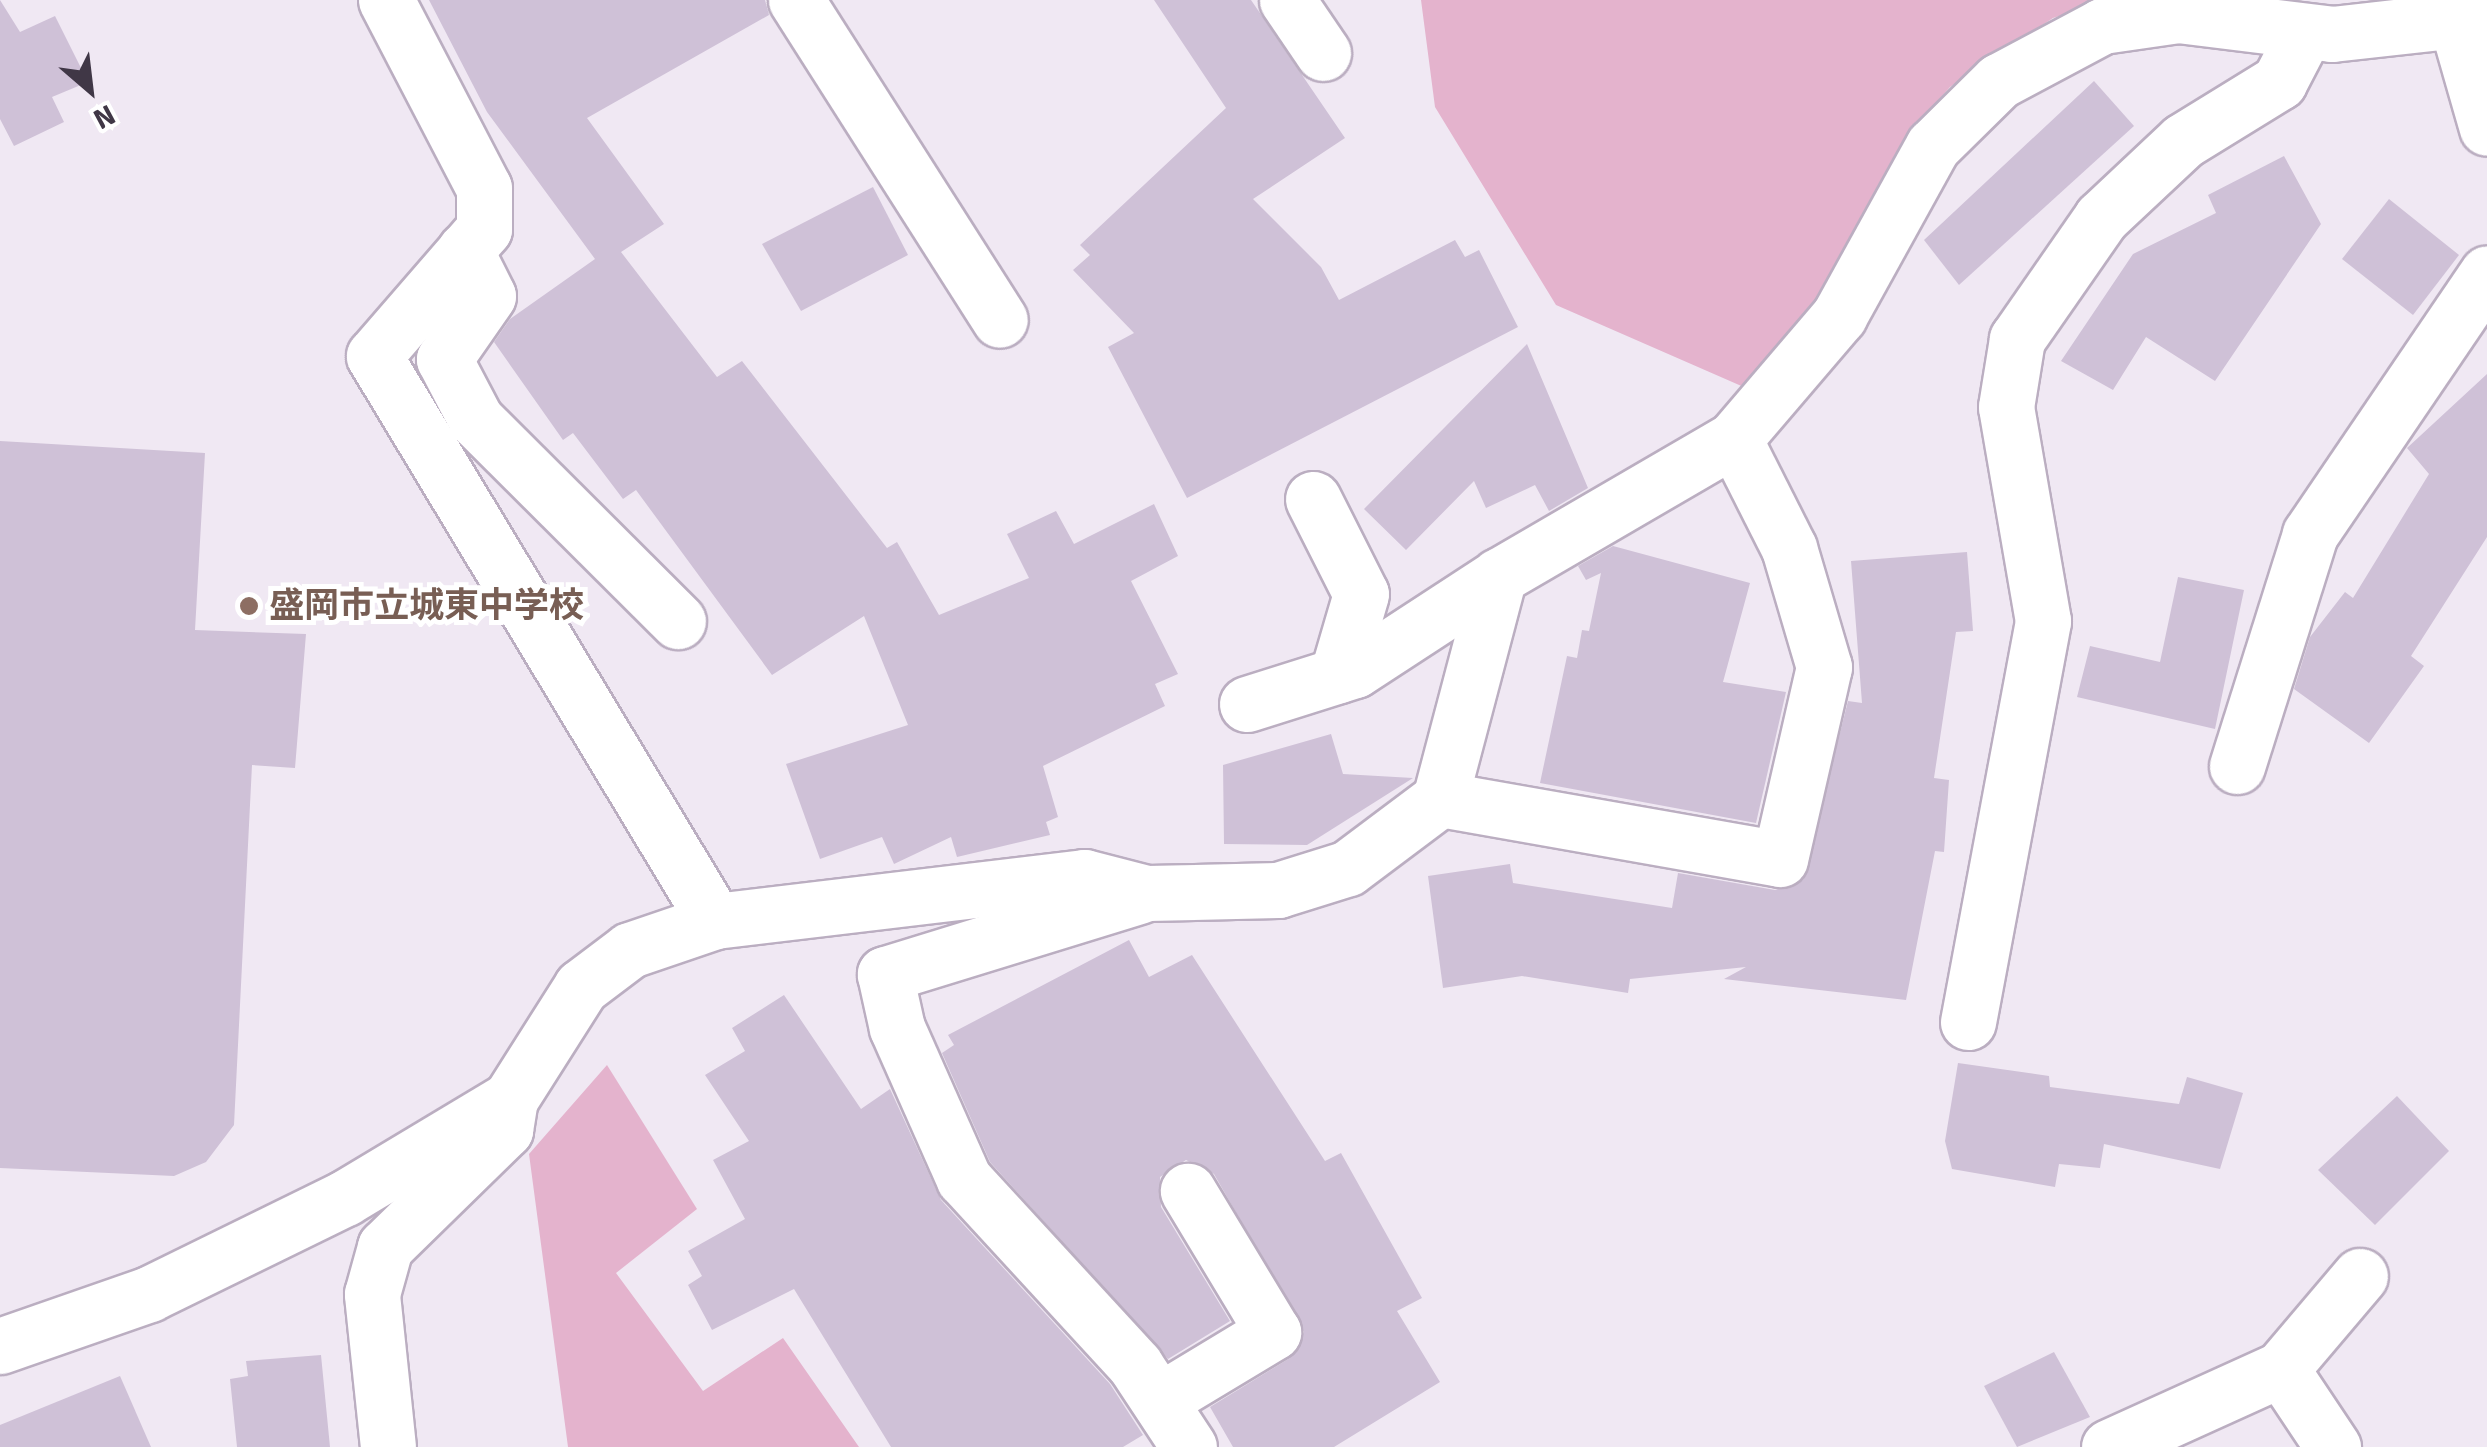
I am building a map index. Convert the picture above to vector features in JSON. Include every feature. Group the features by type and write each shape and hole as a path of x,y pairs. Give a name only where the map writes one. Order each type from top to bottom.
{"street":[{"path":"386,0 484,188 484,229 374,356 716,921"},
{"path":"796,0 1000,320"},
{"path":"1286,0 1323,53"},
{"path":"1247,704 1337,676 1498,576 1734,439 1838,316 1934,146 2000,81 2102,26 2178,16 2306,32 2472,14 2487,128"},
{"path":"1968,1022 2043,621 2006,407 2017,339 2101,218 2182,141 2278,82 2306,32"},
{"path":"465,250 488,296 444,359 476,420 678,621"},
{"path":"2236,766 2310,534 2487,274"},
{"path":"1440,799 1780,859 1824,667 1789,548 1734,439"},
{"path":"1313,499 1360,594 1337,676"},
{"path":"388,1447 372,1294 384,1246 506,1130 510,1099 581,988 630,950 716,921 1084,877 1147,893 1278,890 1348,868 1440,799 1498,576"},
{"path":"1147,893 886,974 897,1028 964,1179 1162,1399 1189,1447"},
{"path":"0,1346 148,1294 344,1198 510,1099"},
{"path":"1162,1399 1273,1332 1188,1191"},
{"path":"2109,1447 2281,1369 2360,1276"},
{"path":"2281,1369 2333,1447"}],"shaded area":[{"path":"1421,0 2110,0 2053,18 1950,87 1910,133 1842,269 1746,388 1556,305 1435,107"},
{"path":"607,1065 697,1209 616,1273 703,1391 783,1338 859,1447 568,1447 529,1154"}],"building":[{"path":"0,0 20,32 55,16 88,82 52,97 64,122 14,146 0,119"},
{"path":"429,0 765,0 769,15 587,118 664,224 621,252 717,377 742,361 887,548 897,542 939,615 1029,578 1007,534 1056,511 1074,544 1154,504 1178,556 1131,581 1178,674 1155,684 1165,706 1043,766 1058,817 1046,822 1050,835 957,857 951,837 894,864 882,837 820,859 786,764 908,725 864,616 772,675 636,490 623,499 573,433 563,440 494,342 510,319 595,259 487,112"},
{"path":"1154,0 1251,0 1345,138 1253,199 1321,267 1339,300 1455,240 1465,257 1479,250 1518,327 1187,498 1108,347 1134,333 1073,270 1090,255 1080,245 1226,108"},
{"path":"2094,81 2134,126 1959,285 1924,240"},
{"path":"2284,156 2321,224 2215,381 2146,337 2113,390 2061,361 2133,254 2216,213 2208,195"},
{"path":"873,187 908,255 801,311 762,244"},
{"path":"2389,199 2459,255 2413,315 2342,259"},
{"path":"1527,344 1588,488 1549,511 1535,485 1486,508 1474,481 1406,550 1364,509"},
{"path":"2487,374 2487,537 2411,656 2424,666 2369,743 2294,689 2310,637 2345,592 2353,598 2429,474 2407,448"},
{"path":"0,441 205,453 195,630 306,634 295,768 252,765 234,1125 206,1162 174,1176 0,1168"},
{"path":"1613,546 1750,583 1723,682 1786,692 1756,823 1540,783 1567,656 1577,658 1582,630 1589,631 1601,573 1586,580 1578,566"},
{"path":"1967,552 1973,631 1956,632 1934,778 1949,780 1944,852 1935,851 1906,1000 1724,979 1746,967 1630,979 1628,993 1522,976 1443,988 1428,876 1510,864 1513,883 1672,908 1678,873 1775,890 1803,880 1848,701 1862,703 1851,561"},
{"path":"2178,577 2244,590 2215,729 2077,697 2090,646 2160,662"},
{"path":"1331,734 1343,774 1413,778 1307,845 1224,844 1223,765"},
{"path":"1129,940 1149,977 1192,955 1325,1161 1341,1153 1422,1298 1397,1311 1440,1382 1334,1447 1233,1447 1210,1407 1290,1358 1304,1332 1214,1174 1186,1160 1160,1177 1161,1207 1230,1321 1168,1359 990,1162 942,1053 954,1045 948,1035"},
{"path":"784,995 861,1109 890,1089 941,1200 1110,1384 1143,1435 1123,1447 891,1447 794,1289 712,1330 688,1285 702,1276 688,1251 745,1219 713,1160 749,1141 705,1075 745,1051 732,1028"},
{"path":"1958,1063 2049,1076 2050,1087 2179,1104 2187,1077 2243,1093 2220,1169 2104,1144 2100,1168 2059,1164 2055,1187 1952,1169 1945,1141"},
{"path":"2397,1096 2449,1151 2375,1225 2318,1170"},
{"path":"2054,1352 2090,1417 2017,1447 1984,1386"},
{"path":"321,1355 330,1447 237,1447 230,1379 248,1376 246,1361"},
{"path":"120,1376 151,1447 0,1447 0,1425"}],"place":[{"name":"盛岡市立城東中学校","path":"249,606"}]}
